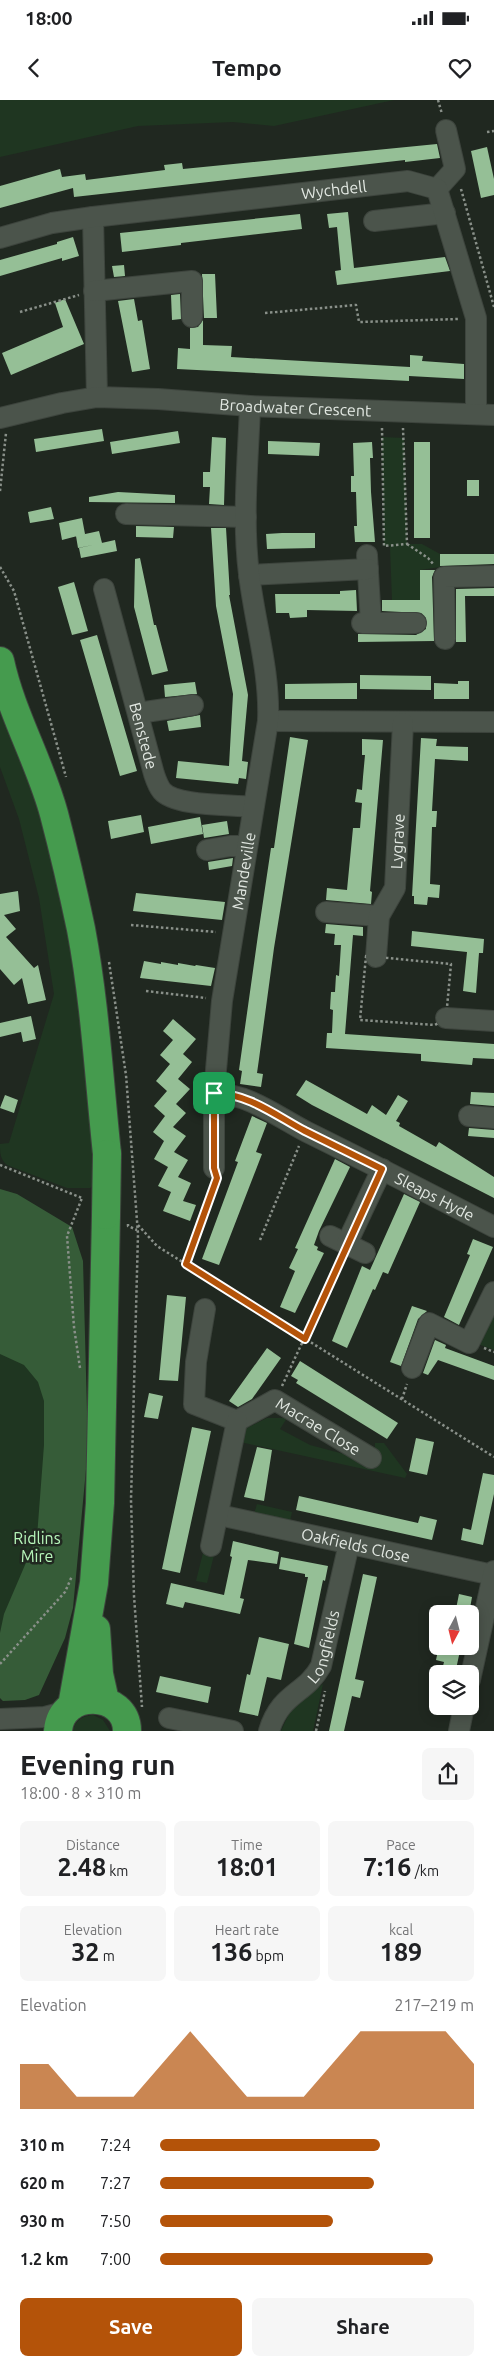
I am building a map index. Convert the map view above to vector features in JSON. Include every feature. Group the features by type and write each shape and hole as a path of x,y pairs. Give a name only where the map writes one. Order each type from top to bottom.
{"highway":[{"path":"1,673 30,745 54,813 81,929 98,1056 107,1154 100,1503 84,1576 64,1716"},
{"path":"84,1576 98,1674 105,1701"},
{"path":"64,1716 88,1699 105,1701 118,1710 127,1725 135,1723"}],"street":[{"path":"446,130 455,169 437,189 476,318 485,415"},
{"name":"Wychdell","path":"0,238 52,223 93,217 408,181 437,189"},
{"path":"374,221 445,213"},
{"path":"93,217 97,397"},
{"path":"94,291 192,281 192,317"},
{"name":"Broadwater Crescent","path":"4,416 97,397 158,399 250,406 485,415"},
{"name":"Mandeville","path":"214,1168 214,1093 222,1000 268,721 269,687 249,575 246,517 250,406"},
{"path":"126,514 246,517"},
{"path":"249,575 368,562 370,591 367,623 416,623"},
{"path":"445,639 445,577 494,576"},
{"name":"Benstede","path":"104,589 154,774 162,791 170,797 182,801 253,807"},
{"path":"138,713 193,705"},
{"path":"268,721 494,722"},
{"name":"Lygrave","path":"376,957 379,916 395,888 403,723"},
{"path":"206,850 235,845 247,846"},
{"path":"326,912 379,916"},
{"path":"446,1018 494,1021"},
{"name":"Sleaps Hyde","path":"214,1093 228,1093 246,1098 305,1131 494,1227"},
{"path":"469,1116 494,1118"},
{"path":"365,1253 339,1240 382,1169"},
{"path":"412,1368 429,1323 469,1343 494,1292"},
{"path":"205,1309 196,1362 194,1404 237,1421 219,1515 210,1546"},
{"name":"Macrae Close","path":"237,1421 275,1400 371,1458"},
{"name":"Oakfields Close","path":"219,1515 493,1573"},
{"name":"Longfields","path":"270,1731 283,1703 314,1678 318,1671 325,1652 349,1544"},
{"path":"473,1665 493,1573"},
{"path":"459,1731 462,1715"},
{"path":"0,1719 64,1716"},
{"path":"169,1718 187,1726 233,1731"},
{"path":"0,1728 7,1731"}],"path":[{"path":"487,132 494,131"},
{"path":"455,169 494,308"},
{"path":"20,312 94,291"},
{"path":"265,313 356,305 359,322 476,318"},
{"path":"0,491 4,416"},
{"path":"388,428 381,428 384,546 407,544 428,558 445,577"},
{"path":"396,428 403,428 407,544"},
{"path":"131,924 232,934"},
{"path":"366,956 450,964 446,1018 436,1025 360,1020 366,956"},
{"path":"146,991 222,1000"},
{"path":"127,1084 137,1224 130,1500 134,1596 135,1723"},
{"path":"260,1240 305,1131"},
{"path":"186,1264 217,1178 214,1168"},
{"path":"81,1370 74,1327 67,1236 82,1198"},
{"path":"137,1224 156,1246 494,1457"},
{"path":"275,1400 305,1339 339,1240"},
{"path":"0,1664 66,1592 84,1576"},
{"path":"316,1731 327,1682 318,1671"}],"green space":[{"path":"0,100 394,100 274,126 233,122 138,126 0,157"},
{"path":"382,437 404,438 407,544 422,544 440,554 440,567 420,570 420,600 392,600 390,546 384,546"},
{"path":"0,705 44,811 78,972 99,1181 90,1188 67,1188 7,1165 0,1153 0,1144 9,1143 54,994 39,898 19,819 0,767"},
{"path":"0,1189 17,1194 72,1227 83,1261 88,1448 73,1608 65,1638 39,1695 25,1700 3,1701 0,1698 0,1633 4,1614 37,1537 44,1445 44,1401 38,1382 24,1365 0,1354"},
{"name":"Ridlins Mire","path":"0,1217 31,1230 75,1555 0,1652"},
{"path":"494,1306 494,1350 478,1344"},
{"path":"267,1418 287,1418 280,1429 310,1445 374,1462 375,1443 384,1443 407,1474 405,1478 240,1442 241,1431"},
{"path":"257,1504 292,1512 290,1521 254,1514"},
{"path":"203,1553 214,1555 207,1583 196,1581"},
{"path":"323,1684 313,1731 281,1731 293,1705"},
{"path":"93,1715 103,1720 110,1731 73,1731 80,1719"}],"building":[{"path":"437,144 440,158 405,162 405,160 74,197 73,188 0,208 0,186 60,169 62,177 85,174 86,180 165,170 164,165 182,163 183,169"},
{"path":"487,147 494,179 494,195 481,198 471,151"},
{"path":"348,212 354,268 445,257 450,271 337,285 335,271 341,270 337,227 329,228 327,214"},
{"path":"300,214 302,229 122,252 120,233"},
{"path":"73,237 79,256 62,261 62,258 0,276 0,260 57,244 57,242"},
{"path":"124,265 125,276 114,277 112,266"},
{"path":"202,274 215,274 217,318 204,318"},
{"path":"180,294 181,319 172,320 171,295"},
{"path":"65,299 84,344 11,375 2,353 63,327 55,303"},
{"path":"134,299 138,321 142,320 150,369 132,372 118,301"},
{"path":"203,320 203,345 232,346 231,357 410,367 410,355 423,356 422,361 464,364 464,379 409,376 409,381 177,369 178,348 190,349 190,328 198,327"},
{"path":"102,429 104,441 36,452 34,439"},
{"path":"178,431 180,443 112,454 110,442"},
{"path":"212,437 226,438 224,505 209,504 210,487 203,487 203,472 210,472"},
{"path":"268,441 320,443 319,456 268,454"},
{"path":"372,442 373,458 370,458 371,492 375,542 355,542 354,526 357,526 356,492 351,492 351,476 354,476 353,443"},
{"path":"414,442 430,442 430,538 414,538"},
{"path":"467,480 479,480 479,496 467,496"},
{"path":"118,492 175,495 175,503 89,502 89,497"},
{"path":"51,507 54,519 30,523 28,512"},
{"path":"82,518 85,534 62,540 59,523"},
{"path":"136,526 174,527 173,538 136,537"},
{"path":"211,528 226,528 229,595 248,695 242,761 248,762 246,779 239,778 238,784 176,778 178,761 229,766 233,694 216,606"},
{"path":"99,531 102,543 78,548 76,536"},
{"path":"315,533 315,548 267,549 266,534"},
{"path":"115,540 117,551 81,558 79,548"},
{"path":"440,554 494,554 494,564 440,566"},
{"path":"140,558 154,625 156,625 168,671 152,675 134,607 135,559"},
{"path":"420,570 435,570 432,577 434,641 358,642 358,634 416,635 426,629 426,618 421,613 382,611 382,600 420,600"},
{"path":"74,582 88,631 72,635 58,587"},
{"path":"494,588 494,596 465,596 466,642 456,642 456,589"},
{"path":"356,590 357,611 307,610 307,617 290,618 289,613 276,613 275,594 340,594 340,591"},
{"path":"97,635 137,771 120,776 80,640"},
{"path":"360,675 431,676 431,690 360,689"},
{"path":"458,681 469,681 469,699 434,699 434,683 458,684"},
{"path":"195,682 197,694 165,697 164,685"},
{"path":"357,683 357,699 285,699 285,684"},
{"path":"200,715 201,727 169,731 167,721"},
{"path":"290,737 308,740 274,948 257,1073 263,1074 261,1087 240,1084 242,1071 239,1070 271,848 274,848"},
{"path":"421,738 437,739 436,746 468,747 468,761 435,759 432,811 437,811 436,827 432,827 430,884 440,885 439,898 428,897 427,905 414,904 414,896 412,896"},
{"path":"362,739 383,740 370,891 372,892 371,904 326,900 327,888 347,890 353,828 360,828 362,803 355,802 357,789 362,790 365,755 362,755"},
{"path":"141,815 144,832 111,839 108,821"},
{"path":"200,817 203,834 151,844 148,827"},
{"path":"227,821 229,834 204,838 202,825"},
{"path":"233,858 232,866 209,870 208,862"},
{"path":"18,891 20,911 4,915 16,929 6,937 34,968 38,965 46,1000 28,1004 22,978 14,985 0,969 0,894"},
{"path":"136,893 225,902 222,920 133,911"},
{"path":"326,924 363,927 363,936 353,935 345,1034 494,1044 494,1059 473,1058 472,1065 421,1061 421,1054 326,1048 327,1033 332,1033 333,1010 330,1009 331,992 335,992 336,975 339,976 341,945 334,945 335,934 325,933"},
{"path":"412,931 484,939 483,953 479,953 476,993 463,991 467,952 411,946"},
{"path":"144,961 215,968 211,986 140,978"},
{"path":"31,1016 36,1039 23,1042 21,1032 0,1037 0,1023"},
{"path":"173,1019 196,1039 183,1054 192,1062 178,1079 190,1089 176,1104 186,1113 173,1127 186,1136 174,1152 188,1160 178,1177 191,1183 183,1201 196,1205 190,1221 163,1211 171,1192 158,1186 168,1167 154,1159 164,1141 153,1132 165,1116 154,1106 167,1091 156,1081 170,1064 160,1055 173,1040 163,1031"},
{"path":"306,1080 367,1114 372,1105 386,1115 398,1095 408,1101 396,1121 400,1123 399,1126 436,1147 439,1142 494,1177 494,1198 296,1095"},
{"path":"471,1092 494,1093 494,1106 470,1104"},
{"path":"5,1095 18,1100 14,1113 0,1108"},
{"path":"252,1116 267,1123 256,1152 262,1154 219,1265 202,1259 238,1162 235,1161"},
{"path":"469,1128 494,1130 494,1138 468,1136"},
{"path":"335,1159 350,1167 319,1231 314,1245 318,1247 317,1250 324,1253 295,1313 280,1307 295,1271 289,1268 298,1249 295,1248"},
{"path":"404,1194 420,1202 388,1274 383,1272 375,1290 373,1289 347,1348 332,1341 362,1266 370,1270"},
{"path":"473,1239 493,1247 459,1325 444,1317 470,1255 467,1254"},
{"path":"167,1295 186,1297 178,1381 159,1380"},
{"path":"412,1306 427,1311 418,1319 401,1366 390,1362"},
{"path":"435,1340 446,1345 445,1348 494,1366 494,1380 438,1360 428,1375 423,1373"},
{"path":"267,1348 281,1358 252,1399 238,1407 229,1401"},
{"path":"300,1361 398,1423 387,1439 296,1383 298,1380 291,1376"},
{"path":"149,1393 163,1396 158,1419 144,1417"},
{"path":"192,1427 211,1431 180,1573 162,1569"},
{"path":"416,1438 434,1442 427,1475 409,1471"},
{"path":"257,1447 272,1450 264,1501 244,1497"},
{"path":"483,1473 494,1475 494,1494 483,1545 461,1540 463,1528 471,1530"},
{"path":"299,1496 418,1523 420,1516 437,1520 432,1540 296,1510"},
{"path":"233,1541 279,1552 277,1564 248,1560 240,1598 244,1599 240,1614 185,1602 183,1608 166,1604 171,1583 224,1595 232,1557 230,1556"},
{"path":"281,1557 328,1566 325,1581 323,1580 309,1648 294,1644 308,1577 305,1577 305,1574 279,1569"},
{"path":"363,1574 377,1577 355,1679 364,1681 360,1698 352,1696 344,1731 329,1731"},
{"path":"459,1594 472,1597 471,1605 457,1605"},
{"path":"259,1637 289,1644 281,1680 267,1677 258,1716 239,1712 247,1674 250,1675"},
{"path":"437,1655 459,1655 457,1665 443,1665 444,1662 436,1660"},
{"path":"160,1676 211,1687 208,1703 156,1692"}],"route":[{"path":"214,1093 228,1093 246,1098 305,1131 382,1169 305,1339 186,1264 217,1178 214,1168 214,1093"}]}
